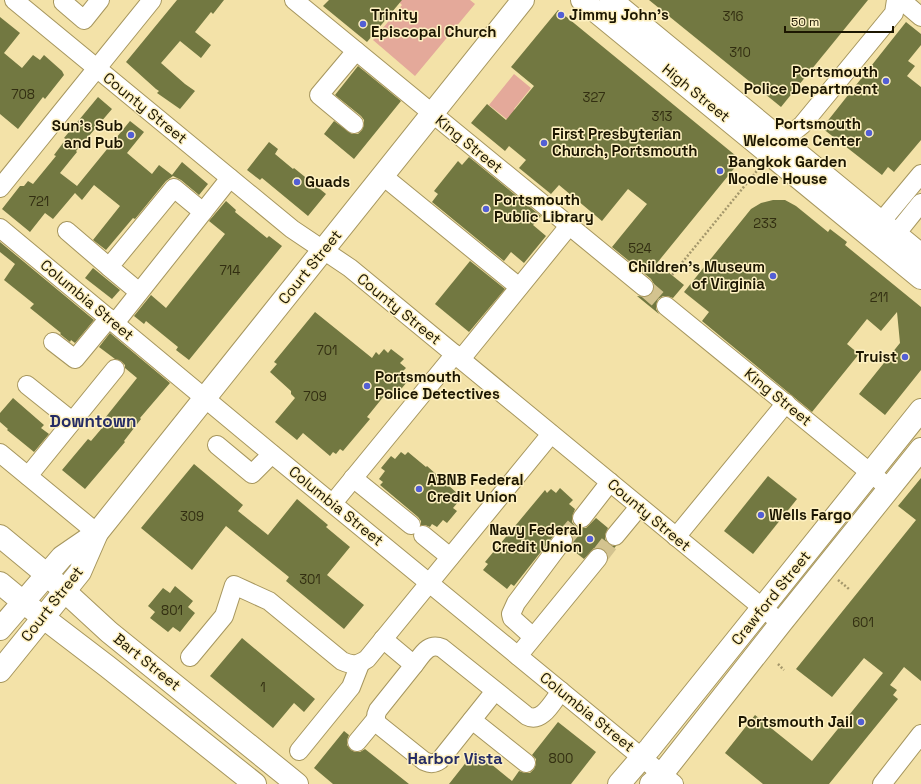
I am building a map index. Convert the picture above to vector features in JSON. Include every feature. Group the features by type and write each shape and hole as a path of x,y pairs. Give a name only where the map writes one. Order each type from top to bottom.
{"main road":[{"name":"Court Street","path":"0,629 62,557 97,532 523,0"},
{"name":"High Street","path":"582,0 776,148 888,228 921,255"},
{"name":"High Street","path":"611,0 921,278"},
{"name":"Crawford Street","path":"619,784 921,410"},
{"name":"Crawford Street","path":"662,781 780,623 921,448"},
{"name":"Court Street","path":"0,671 80,572 97,532"},
{"name":"Bart Street","path":"0,536 46,574 109,632 281,775"},
{"name":"Bart Street","path":"0,583 42,618 108,667 251,783"},
{"path":"251,783 281,775"}],"street":[{"name":"County Street","path":"14,0 292,229 350,268 780,623"},
{"path":"43,24 64,1 84,20 100,0"},
{"path":"0,188 152,0"},
{"name":"King Street","path":"294,0 644,287"},
{"path":"776,148 792,118 885,5 892,0"},
{"path":"776,148 802,125 894,12 896,0"},
{"path":"901,0 921,17"},
{"path":"354,124 319,95 356,51"},
{"path":"888,228 921,174"},
{"path":"383,176 519,287"},
{"path":"53,342 75,359 139,292 230,178"},
{"path":"109,267 174,188 203,212"},
{"path":"888,228 921,203"},
{"path":"333,503 519,287 569,226"},
{"name":"Columbia Street","path":"0,228 272,454 642,757 662,781"},
{"path":"67,231 139,292"},
{"name":"King Street","path":"666,306 889,488"},
{"path":"28,476 115,369"},
{"path":"27,385 72,422"},
{"path":"676,537 786,404"},
{"path":"190,657 224,616 234,585 269,600 342,661 351,665 360,664 367,659 551,434"},
{"path":"217,445 252,474 272,454"},
{"path":"0,453 97,532"},
{"path":"353,478 450,557"},
{"path":"582,518 610,482"},
{"path":"615,536 639,506"},
{"path":"533,637 512,618 513,609 522,594 564,540"},
{"path":"518,656 598,558"},
{"path":"383,639 409,660"},
{"path":"357,742 376,719 378,710 409,660 431,646 442,648 532,719 538,718 542,715 561,691"},
{"path":"299,751 350,687 360,664"},
{"path":"376,719 379,725 424,761 429,764 435,763 440,760 495,691"},
{"path":"472,720 526,763"},
{"path":"882,784 921,734"}],"path":[{"path":"672,275 776,148"},
{"path":"838,580 849,589"},
{"path":"778,664 784,670"}],"shaded area":[{"path":"397,0 470,0 475,4 415,76 373,40 402,5"},
{"path":"514,74 531,88 514,109 527,120 519,129 489,105"}],"building":[{"path":"177,0 224,0 213,14 211,12 195,32 211,45 201,58 180,41 161,63 195,91 180,109 157,93 159,91 126,62"},
{"name":"Trinity Episcopal Church","path":"329,0 402,0 367,42 323,6"},
{"path":"649,0 868,0 781,107"},
{"path":"558,10 741,160 657,263 684,285 673,298 663,296 658,299 656,309 659,314 637,296 647,297 652,293 654,284 651,279 612,247 647,204 628,189 602,221 559,185 551,194 519,168 526,160 509,146 505,151 471,123 487,104 506,120 534,86 511,67"},
{"path":"0,17 20,33 4,53 22,68 33,55 40,60 44,55 62,71 64,75 45,99 43,97 18,129 0,114"},
{"path":"906,22 921,34 921,45 908,61 915,66 907,76 921,87 921,140 894,172 888,167 882,175 822,128"},
{"path":"358,66 401,101 354,159 324,134 334,121 352,134 358,134 362,130 364,120 361,116 335,95"},
{"path":"98,97 112,109 76,151 77,152 60,173 77,186 130,121 144,132 127,153 152,174 159,165 172,175 182,162 208,184 199,195 181,180 173,176 166,181 135,219 133,218 106,250 93,240 120,206 94,185 82,200 75,193 53,219 45,213 30,232 2,209 20,186 24,186 28,181 33,184 56,156 54,155 66,139 64,138"},
{"path":"269,142 278,149 275,154 326,194 308,216 262,178 260,180 247,170"},
{"name":"Portsmouth Public Library","path":"469,157 541,216 533,225 546,236 524,263 511,252 504,261 432,202 438,194 434,191 458,161 462,165"},
{"name":"Children's Museum of Virginia","path":"773,200 785,200 796,206 828,232 830,229 847,242 845,245 921,307 921,370 885,415 859,394 900,343 897,312 881,331 867,319 847,344 859,354 812,412 702,321 709,312 684,292 751,209 761,203"},
{"path":"226,201 236,210 235,212 267,238 269,236 282,246 189,360 176,350 178,347 146,321 144,324 134,316 151,295 166,308 225,234 209,221"},
{"path":"0,242 94,320 75,343 71,340 70,342 30,308 34,304 4,280 15,264 0,252"},
{"path":"470,261 505,289 469,332 435,304"},
{"path":"93,268 120,290 112,299 85,278"},
{"path":"315,312 372,358 376,352 379,355 384,349 388,353 391,349 404,359 400,363 406,368 403,371 411,377 393,399 391,398 389,400 384,396 367,417 370,419 343,451 340,449 336,454 333,452 330,456 303,433 297,440 275,422 295,398 291,394 291,391 270,372 277,364 274,362"},
{"path":"110,333 170,383 140,418 141,419 124,441 125,442 85,489 62,470 88,439 91,441 108,421 105,418 137,378 125,368 125,365 121,361 115,359 99,347"},
{"path":"13,398 44,425 41,428 49,434 34,452 7,430 8,429 0,422 0,413"},
{"name":"ABNB Federal Credit Union","path":"401,452 405,455 408,452 426,467 427,466 458,494 455,497 459,501 453,508 457,511 447,523 443,520 437,527 432,524 430,527 421,525 421,521 418,517 380,485 383,482 379,479 385,471 381,468 391,456 395,459"},
{"path":"194,464 243,505 238,511 268,535 297,499 328,525 326,527 350,547 327,575 364,605 344,629 286,581 289,577 226,526 192,570 141,528"},
{"name":"Wells Fargo","path":"768,476 797,499 753,554 724,531"},
{"path":"921,478 921,681 904,667 890,685 897,690 893,695 898,699 829,784 763,784 725,753 755,715 812,761 883,673 864,658 832,697 796,669 916,520 898,506"},
{"path":"560,488 573,500 569,504 575,509 572,522 575,526 586,528 596,518 608,528 605,539 608,544 616,546 608,555 604,550 594,548 584,559 570,548 573,541 570,532 559,530 514,586 511,584 507,589 483,570 488,564 485,562 545,490 547,493 551,489 556,493"},
{"path":"175,586 193,601 188,607 195,613 180,632 173,627 168,632 150,618 155,612 148,606 163,588 170,593"},
{"path":"242,638 315,699 304,712 294,703 273,728 210,676"},
{"path":"558,722 596,752 571,784 449,784 475,751 512,781 519,771 530,773 536,764 536,759 532,755"},
{"path":"344,731 349,735 347,745 351,750 360,752 365,749 409,784 333,784 314,768"}],"tunnel":[{"path":"644,287 666,306"},
{"path":"563,540 582,518"},
{"path":"598,558 615,536"}],"place":[{"name":"Jimmy John's","path":"561,15"},
{"name":"Trinity Episcopal Church","path":"363,24"},
{"name":"Portsmouth Police Department","path":"886,81"},
{"name":"Portsmouth Welcome Center","path":"869,133"},
{"name":"Sun's Sub and Pub","path":"131,135"},
{"name":"First Presbyterian Church, Portsmouth","path":"544,143"},
{"name":"Bangkok Garden Noodle House","path":"720,171"},
{"name":"Guads","path":"297,182"},
{"name":"Portsmouth Public Library","path":"486,209"},
{"name":"Children's Museum of Virginia","path":"773,276"},
{"name":"Truist","path":"905,357"},
{"name":"Portsmouth Police Detectives","path":"367,386"},
{"name":"ABNB Federal Credit Union","path":"419,489"},
{"name":"Wells Fargo","path":"761,515"},
{"name":"Navy Federal Credit Union","path":"590,539"},
{"name":"Portsmouth Jail","path":"861,722"}],"district":[{"name":"Downtown","path":"93,421"},
{"name":"Harbor Vista","path":"455,758"}]}
